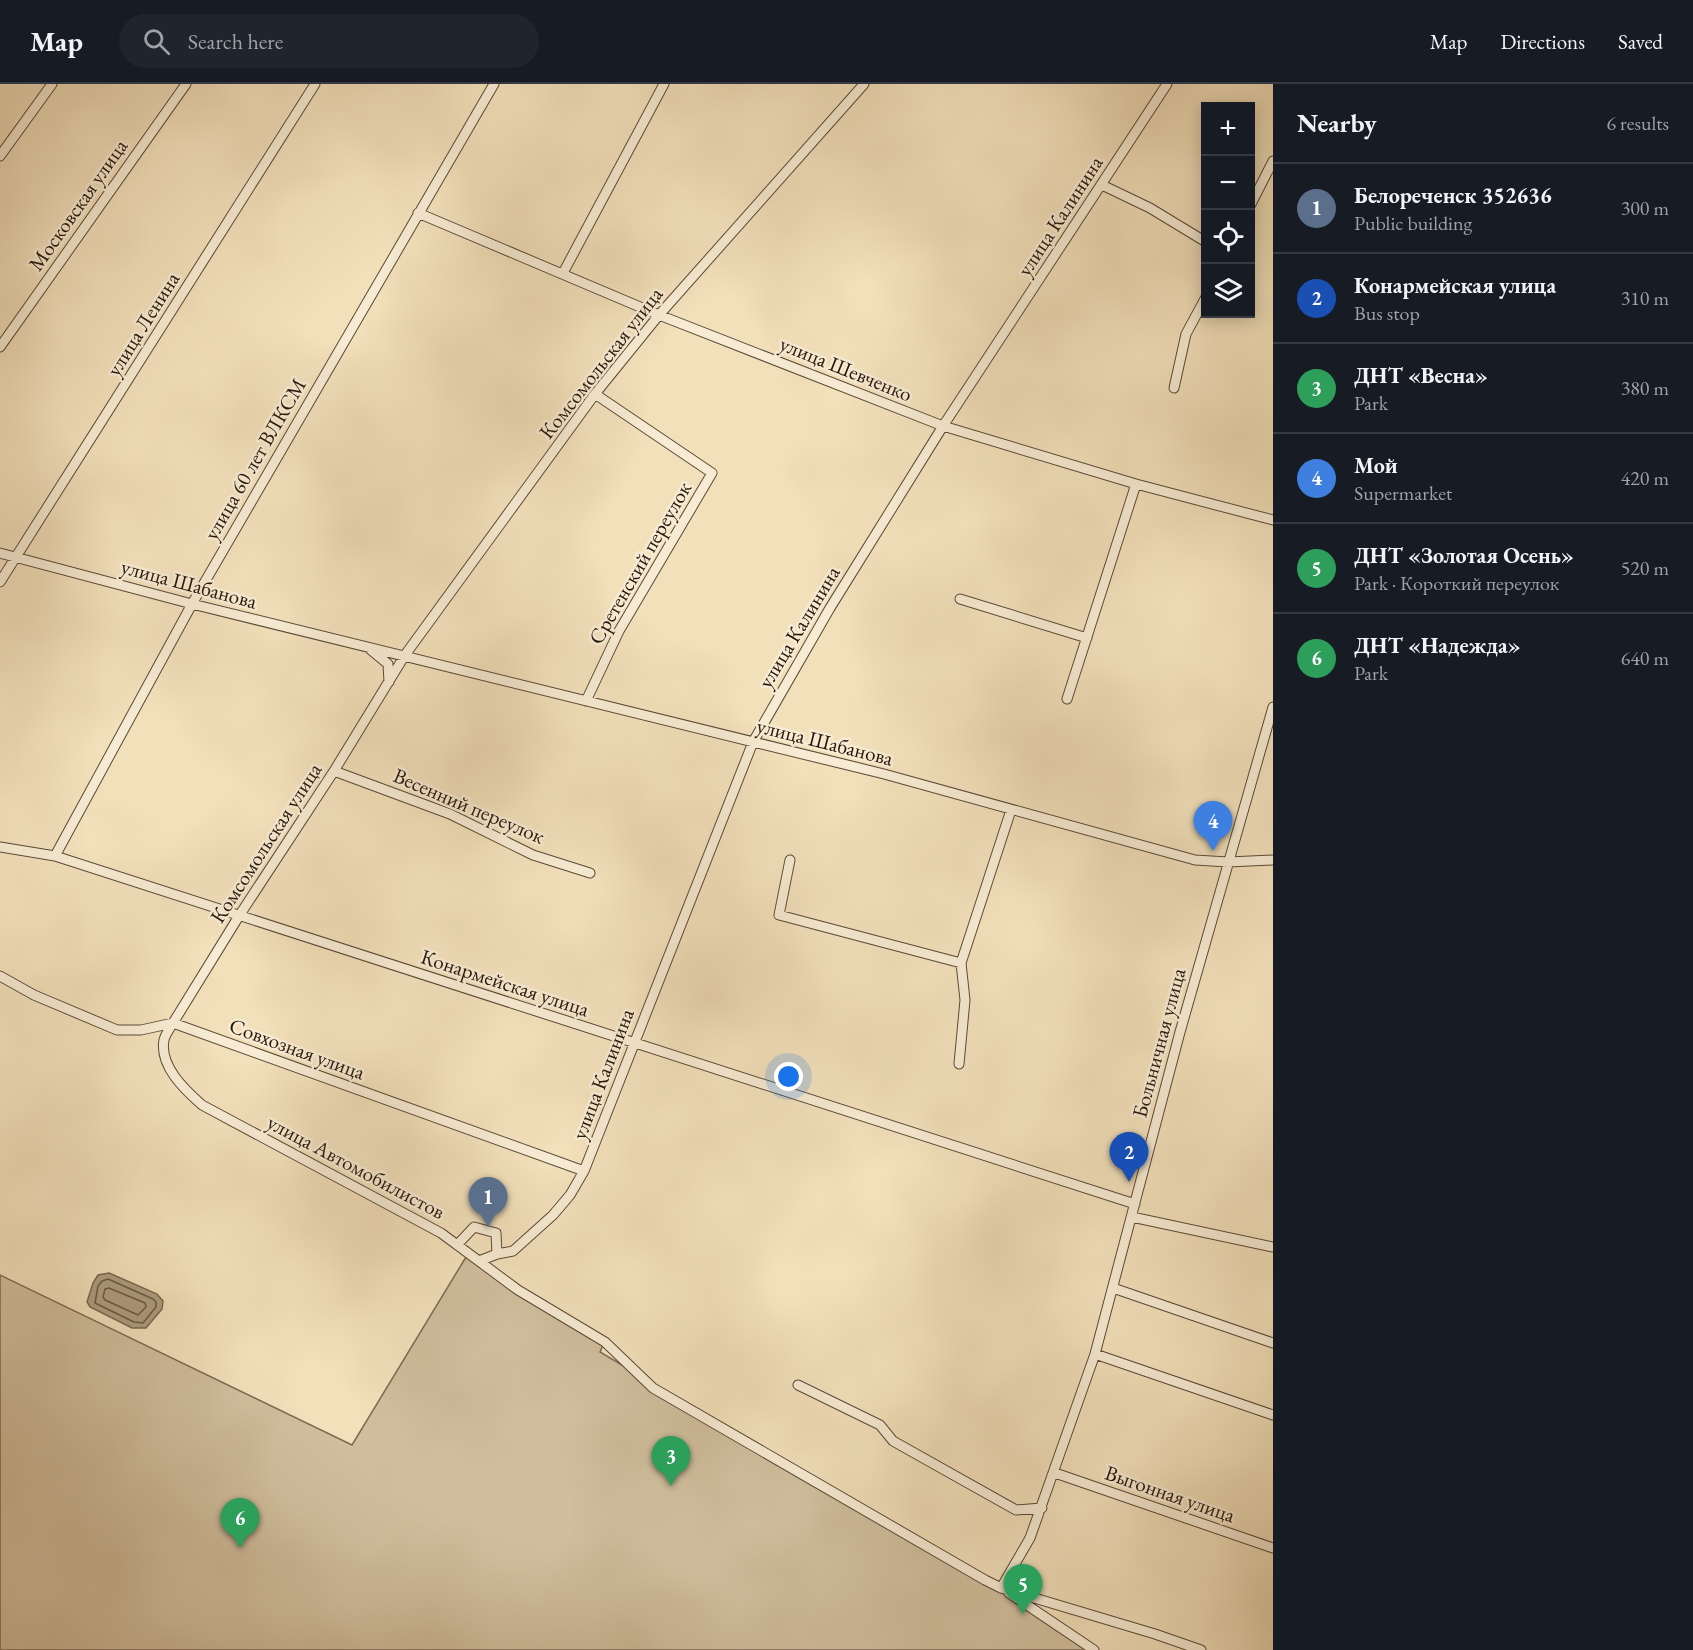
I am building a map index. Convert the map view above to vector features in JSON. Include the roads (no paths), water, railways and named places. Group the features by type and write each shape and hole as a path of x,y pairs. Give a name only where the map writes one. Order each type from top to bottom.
{"street":[{"path":"0,156 52,84"},
{"name":"Московская улица","path":"0,347 186,84"},
{"name":"улица Ленина","path":"0,582 315,84"},
{"name":"улица 60 лет ВЛКСМ","path":"55,856 192,604 494,84"},
{"path":"563,273 664,84"},
{"name":"Комсомольская улица","path":"172,1023 334,771 405,655 595,394 659,315 864,84"},
{"name":"улица Калинина","path":"479,1261 513,1251 554,1215 570,1195 584,1171 753,742 831,608 943,426 1167,84"},
{"path":"1255,198 1273,161"},
{"path":"1102,185 1150,208 1201,239"},
{"name":"улица Шевченко","path":"418,213 659,315 943,426 1137,484 1273,520"},
{"path":"1174,388 1186,334 1201,306"},
{"name":"Сретенский переулок","path":"586,701 619,631 712,473 595,394"},
{"path":"1067,699 1137,484"},
{"name":"улица Шабанова","path":"0,553 369,649 405,655 884,774 1195,860 1228,862 1273,860"},
{"path":"960,598 1087,638"},
{"name":"улица Шабанова","path":"369,649 388,664 389,682"},
{"name":"Больничная улица","path":"1001,1588 1030,1538 1055,1473 1095,1354 1180,1032 1273,707"},
{"name":"Весенний переулок","path":"334,771 450,814 533,855 590,873"},
{"path":"959,1064 965,1000 961,963 1011,810"},
{"name":"Конармейская улица","path":"0,847 55,856 1135,1204"},
{"path":"789,860 779,915 961,963"},
{"path":"0,976 34,995 117,1030 141,1030 172,1023"},
{"name":"Совхозная улица","path":"172,1023 584,1171"},
{"name":"улица Автомобилистов","path":"172,1023 164,1040 170,1068 180,1085 202,1105 441,1233 518,1290 605,1342 653,1388 985,1581 1001,1588"},
{"path":"1132,1217 1273,1247"},
{"path":"457,1245 474,1227 496,1233 497,1254"},
{"path":"1113,1288 1273,1343"},
{"path":"1095,1354 1273,1416"},
{"path":"798,1385 880,1425 893,1441 1016,1510 1042,1508"},
{"name":"Выгонная улица","path":"1055,1473 1273,1548"},
{"path":"1001,1588 1094,1650"},
{"path":"1001,1588 1201,1650"}],"water":[{"path":"109,1273 157,1294 163,1301 162,1309 146,1328 132,1328 90,1307 87,1302 93,1283 98,1275"}],"place":[{"name":"Мой","path":"1213,851"},
{"name":"Конармейская улица","path":"1129,1182"},
{"name":"Белореченск 352636","path":"488,1227"},
{"name":"ДНТ «Весна»","path":"671,1486"},
{"name":"ДНТ «Надежда»","path":"240,1548"},
{"name":"ДНТ «Золотая Осень»","path":"1023,1614"}]}
